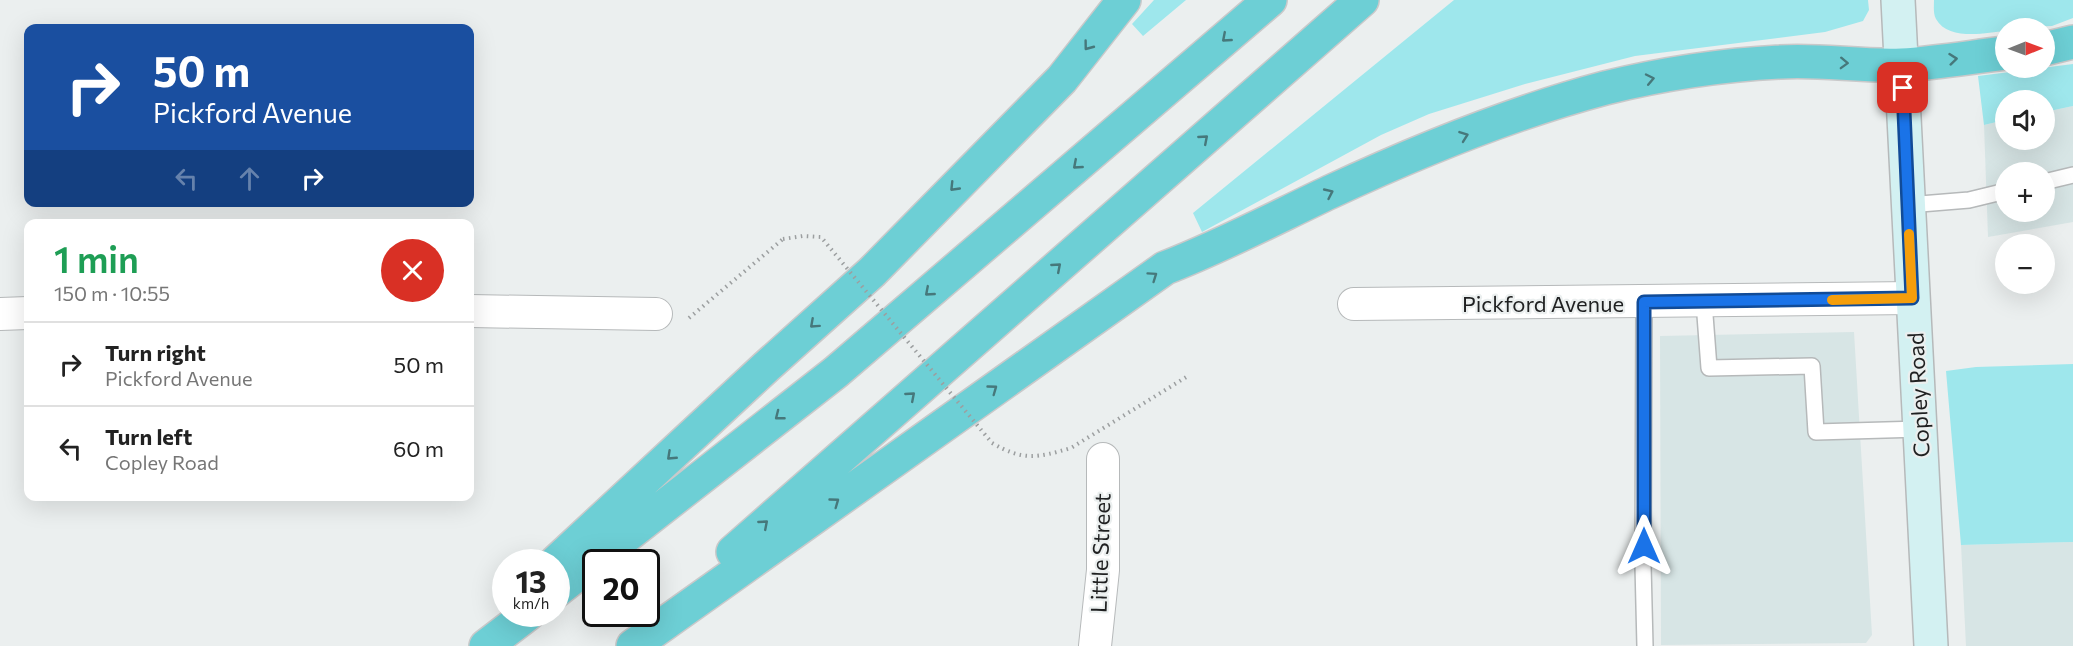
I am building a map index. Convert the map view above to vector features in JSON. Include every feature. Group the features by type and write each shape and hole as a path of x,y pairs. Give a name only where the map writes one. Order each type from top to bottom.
{"highway":[{"path":"570,549 872,272 1062,79 1124,0"},
{"path":"570,580 836,372 1270,0"},
{"path":"626,646 1362,0"},
{"path":"2055,46 2073,42"},
{"path":"633,646 1165,268 1207,252 1332,192 1456,139 1556,102 1606,88 1706,69 1781,62 1901,65 1995,54"},
{"path":"467,646 492,623"},
{"path":"486,646 511,627"}],"main road":[{"name":"Copley Road","path":"1898,0 1931,646"}],"street":[{"name":"Pickford Avenue","path":"1354,304 1912,298"},
{"path":"474,311 668,319"},
{"path":"0,314 24,313"},
{"name":"Little Street","path":"1095,646 1103,570 1103,459"}],"lane":[{"path":"2055,179 2073,175"},
{"path":"1908,205 1969,200 1995,194"},
{"path":"1644,302 1645,646"},
{"path":"1704,302 1709,368 1812,366 1816,432 1920,429"}],"path":[{"path":"668,319 783,239 803,236 821,237 992,443 1012,454 1031,456 1071,448 1188,376"}],"shaded area":[{"path":"1154,0 1186,0 1143,36 1132,24"},
{"path":"1454,0 1868,0 1869,10 1863,21 1825,32 1635,56 1525,84 1429,114 1381,135 1202,232 1193,213"},
{"path":"1934,0 2073,0 2073,18 2055,25 2055,18 1995,18 1995,32 1978,34 1949,30 1936,19"},
{"path":"2073,64 2073,106 2055,110 2055,90 1995,90 1995,122 1984,125 1978,76 1995,74 1995,78 2055,78 2055,66"},
{"path":"2073,106 2073,222 1988,237 1984,125 1995,122 1995,150 2055,150 2055,110"},
{"path":"1854,332 1872,635 1866,643 1661,645 1660,336"},
{"path":"2073,364 2073,542 1961,545 1946,371 1976,367"},
{"path":"2073,542 2073,646 1966,646 1961,545"}],"slow traffic":[{"path":"1832,300 1912,298 1909,234"}],"route":[{"path":"1644,546 1644,302 1912,298 1903,88"}]}
